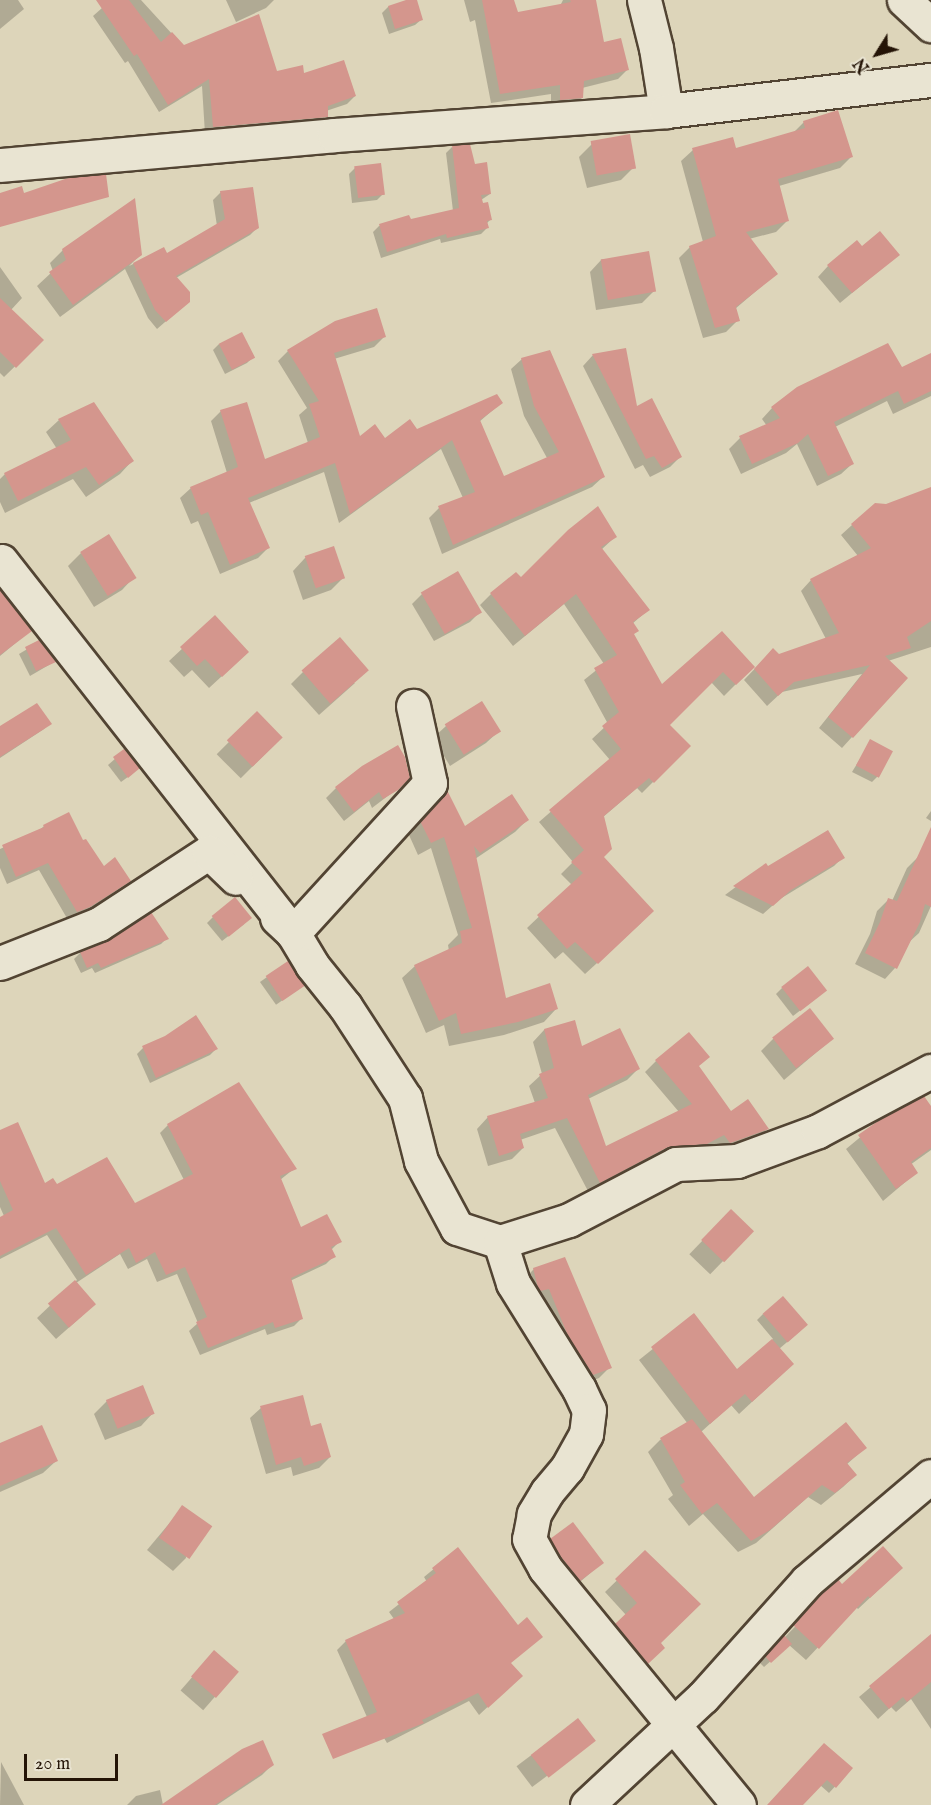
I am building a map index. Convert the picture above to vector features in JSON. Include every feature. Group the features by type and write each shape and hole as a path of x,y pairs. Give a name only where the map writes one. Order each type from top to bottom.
{"street":[{"path":"644,0 656,48 666,111"},
{"path":"904,0 931,25"},
{"path":"0,165 322,136 666,111 931,80"},
{"path":"0,561 293,933 312,965 345,1006 405,1098 421,1161 457,1228 500,1242 569,1220 676,1164 737,1161 818,1131 931,1071"},
{"path":"293,933 430,783 412,706"},
{"path":"0,963 99,924 210,852 293,933"},
{"path":"500,1242 513,1283 579,1389 589,1410 586,1434 567,1468 547,1492 534,1514 529,1539 545,1568 739,1805"},
{"path":"587,1805 674,1726 724,1676 807,1581 931,1476"}],"building":[{"path":"96,0 129,0 161,42 172,32 184,45 259,14 277,71 303,65 304,73 344,60 356,96 328,106 328,117 213,127 209,79 168,105 137,54 134,56"},
{"path":"406,0 417,0 423,20 395,29 388,6"},
{"path":"482,0 514,0 518,12 571,2 570,0 596,0 604,42 621,38 629,70 584,81 583,98 560,100 560,85 500,94"},
{"path":"838,110 853,157 778,179 789,221 746,232 778,274 736,307 740,321 715,328 689,246 716,236 692,148 733,137 736,148 805,128 803,121"},
{"path":"630,134 636,168 597,175 591,141"},
{"path":"470,144 475,164 487,162 491,194 481,195 483,203 488,202 492,220 487,221 489,228 447,238 446,234 387,252 379,224 409,215 411,219 459,208 452,145"},
{"path":"381,163 385,195 358,198 354,166"},
{"path":"106,174 109,197 0,227 0,193 22,186 24,193 71,177"},
{"path":"253,187 259,228 176,276 190,292 190,302 166,322 155,310 133,263 164,247 167,253 225,219 220,191"},
{"path":"135,198 142,255 73,305 49,272 66,260 62,249"},
{"path":"880,231 900,255 852,293 827,265 857,240 862,246"},
{"path":"649,251 656,291 608,300 601,260"},
{"path":"0,298 44,340 16,368 0,352"},
{"path":"377,308 386,337 334,353 360,436 375,424 385,438 410,419 417,429 497,394 503,403 480,420 504,476 559,452 534,406 521,358 550,350 605,477 453,545 438,506 475,492 452,440 350,514 335,463 248,498 270,548 230,565 208,512 201,515 190,487 238,467 220,410 247,402 265,459 320,437 309,404 319,401 287,350 335,321"},
{"path":"242,332 255,358 232,370 219,344"},
{"path":"888,343 902,367 931,353 931,391 904,404 898,391 834,422 854,464 828,476 808,434 798,443 752,464 739,436 780,418 771,407 797,387"},
{"path":"626,348 637,406 652,398 682,457 662,468 654,456 646,459 592,354"},
{"path":"94,402 134,461 99,485 86,467 18,501 4,473 71,440 58,419"},
{"path":"931,487 931,621 907,637 911,648 885,656 908,678 853,738 828,717 870,665 794,682 778,696 754,669 773,648 779,654 839,633 810,579 871,548 851,524 875,503 886,504"},
{"path":"598,506 617,537 601,547 650,610 633,622 639,631 634,634 662,684 722,631 755,667 736,685 723,672 670,725 691,746 654,783 649,778 604,816 612,849 604,857 654,911 598,964 575,942 567,949 537,915 583,873 571,862 584,850 549,810 621,749 602,726 619,712 594,668 617,655 576,594 525,636 490,593 516,572 521,577 568,530"},
{"path":"109,534 137,578 108,596 80,552"},
{"path":"334,546 345,578 316,588 305,556"},
{"path":"458,571 482,613 445,634 421,592"},
{"path":"0,590 32,631 0,655"},
{"path":"215,615 249,652 222,677 205,659 197,666 180,647"},
{"path":"340,637 369,670 330,704 302,670"},
{"path":"39,640 56,662 36,671 25,647"},
{"path":"482,701 501,732 464,755 445,724"},
{"path":"37,703 52,724 0,757 0,726"},
{"path":"257,711 283,738 252,767 227,740"},
{"path":"870,739 893,751 879,778 856,765"},
{"path":"398,745 405,757 410,778 398,790 383,799 379,792 354,812 335,787 362,766"},
{"path":"124,749 140,768 128,778 113,757"},
{"path":"447,790 465,826 512,794 529,820 480,853 474,846 506,998 550,983 558,1009 518,1022 461,1034 456,1013 439,1021 414,965 462,943 460,931 472,928 444,837 431,843 420,821"},
{"path":"69,812 83,840 86,839 104,866 115,857 131,881 90,907 77,912 48,863 16,877 2,845 44,827 43,825"},
{"path":"931,827 931,907 925,904 920,922 897,969 865,953 880,922 888,898 897,901"},
{"path":"828,830 845,858 791,890 773,906 733,886 766,863 768,866"},
{"path":"235,897 252,918 229,937 212,916"},
{"path":"151,912 169,939 101,968 98,963 87,968 80,952 109,940"},
{"path":"288,961 305,986 282,1001 266,976"},
{"path":"808,966 827,990 800,1011 781,987"},
{"path":"810,1008 834,1039 796,1068 772,1038"},
{"path":"196,1015 218,1049 156,1078 142,1046 165,1036"},
{"path":"575,1020 582,1046 620,1028 640,1069 588,1095 606,1146 692,1104 655,1060 689,1032 710,1057 699,1066 731,1111 748,1099 769,1129 730,1143 724,1135 707,1144 668,1147 600,1183 567,1118 520,1134 524,1148 499,1156 487,1116 548,1098 539,1074 554,1068 544,1029"},
{"path":"239,1082 297,1169 280,1176 301,1227 327,1214 342,1242 331,1247 336,1257 291,1278 303,1319 275,1328 273,1322 208,1348 196,1322 207,1317 185,1267 166,1275 155,1252 136,1263 129,1248 86,1275 56,1228 0,1256 0,1217 13,1210 0,1181 0,1130 18,1122 45,1183 53,1178 57,1184 107,1157 135,1203 193,1174 167,1124"},
{"path":"924,1096 931,1106 931,1148 911,1162 918,1173 896,1189 858,1135 881,1119"},
{"path":"731,1209 754,1231 724,1262 701,1240"},
{"path":"565,1257 612,1368 593,1375 568,1336 549,1289 540,1291 538,1288 533,1268"},
{"path":"75,1280 96,1304 69,1328 48,1304"},
{"path":"783,1296 808,1325 788,1342 763,1314"},
{"path":"694,1313 737,1369 772,1339 794,1364 752,1402 745,1394 710,1424 651,1347"},
{"path":"143,1385 155,1414 118,1429 106,1400"},
{"path":"303,1395 311,1426 321,1423 331,1457 304,1466 301,1457 276,1465 260,1406"},
{"path":"692,1419 754,1497 846,1422 867,1448 847,1463 857,1475 835,1493 822,1485 770,1530 751,1541 717,1503 702,1514 680,1485 685,1482 660,1438"},
{"path":"42,1425 58,1461 0,1486 0,1443"},
{"path":"182,1505 212,1526 189,1559 159,1538"},
{"path":"573,1522 604,1563 580,1581 550,1539"},
{"path":"883,1546 903,1568 870,1598 868,1596 819,1649 793,1625 820,1594 838,1579 842,1584"},
{"path":"458,1547 518,1625 527,1617 543,1637 511,1663 523,1676 488,1708 478,1693 422,1720 424,1723 333,1759 322,1734 377,1712 345,1640 405,1613 397,1602 436,1573 432,1568"},
{"path":"645,1550 701,1604 661,1643 665,1648 648,1664 615,1624 637,1603 615,1579"},
{"path":"931,1634 931,1682 907,1702 903,1697 889,1709 869,1686"},
{"path":"784,1635 792,1644 771,1663 765,1656"},
{"path":"214,1650 239,1672 216,1698 191,1676"},
{"path":"578,1718 596,1741 549,1778 531,1755"},
{"path":"263,1740 274,1765 215,1805 161,1805 242,1749"},
{"path":"824,1743 853,1768 836,1788 827,1780 803,1805 767,1805"}]}
